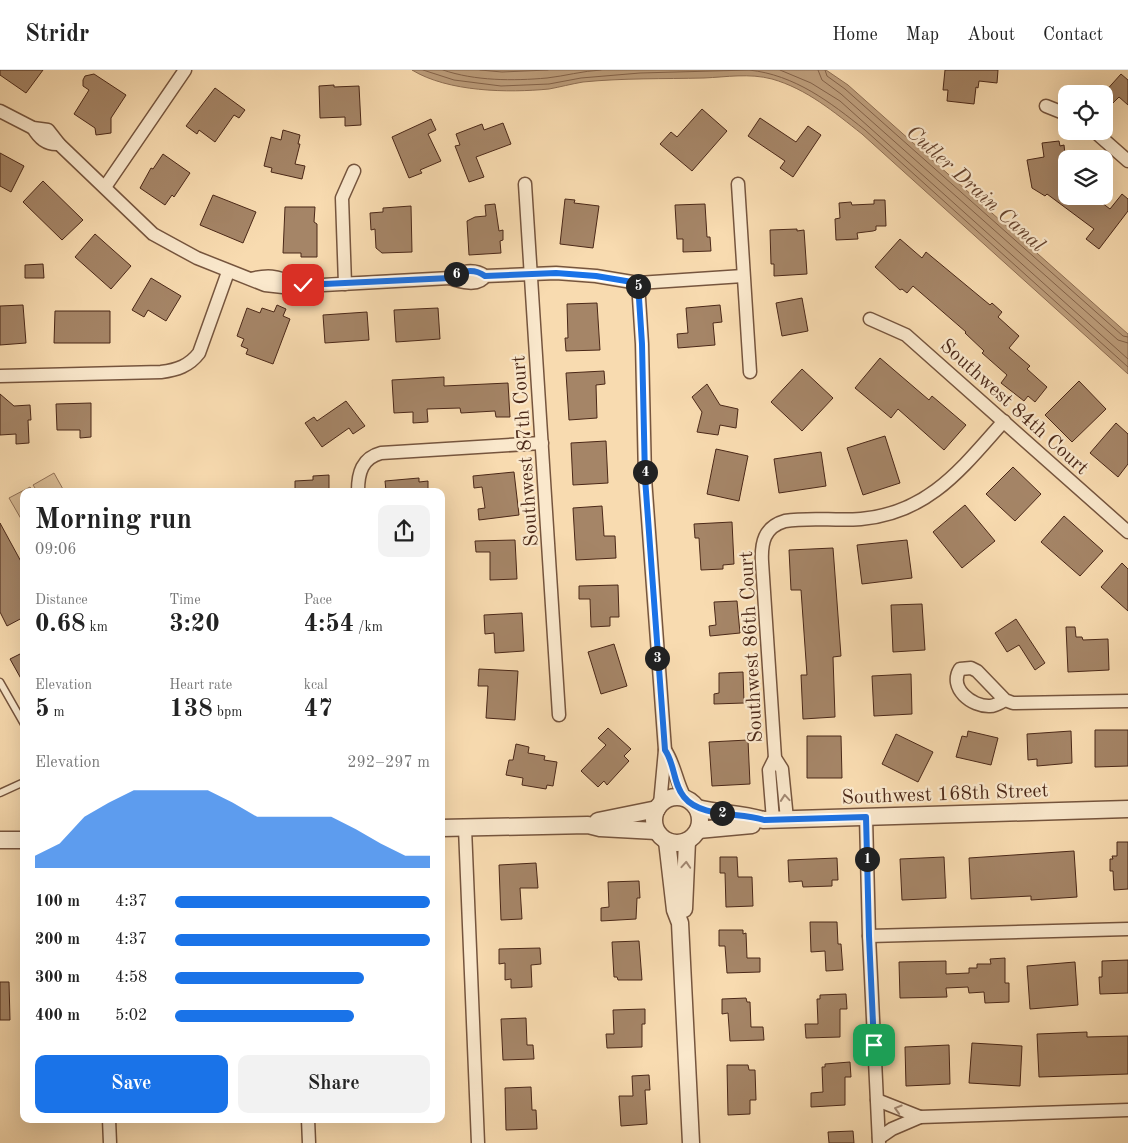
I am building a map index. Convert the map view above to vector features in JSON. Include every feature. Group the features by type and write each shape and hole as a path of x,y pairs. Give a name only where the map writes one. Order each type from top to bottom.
{"street":[{"path":"105,187 185,70"},
{"path":"1046,106 1058,111"},
{"path":"0,110 33,128 41,139 54,145 59,144 153,234 183,251 228,272 251,279 261,276 275,276 292,284 345,284 450,278 458,273 472,271 480,272 485,276 531,273 582,274 638,283 743,276"},
{"path":"1104,140 1128,161"},
{"path":"345,284 342,198 354,171"},
{"name":"Southwest 87th Court","path":"525,184 559,715"},
{"path":"738,184 750,372"},
{"path":"0,376 161,372 182,368 194,359 204,343 228,272"},
{"path":"638,283 642,344 645,478 665,750 658,806 654,822 662,836 675,910 680,923 691,1143"},
{"name":"Southwest 84th Court","path":"870,318 906,335 1128,532"},
{"name":"Southwest 86th Court","path":"774,820 782,769 775,758 762,562 762,543 766,534 777,524 785,521 862,519 886,515 907,508 939,490 964,466 1004,421"},
{"path":"358,488 358,479 366,461 373,456 389,452 542,443"},
{"path":"1005,700 1029,704 1128,701"},
{"path":"665,750 672,760 679,786 700,815 693,836 684,910 680,923"},
{"path":"588,825 600,820 631,815 658,806 672,797 691,803"},
{"name":"Southwest 168th Street","path":"691,803 723,814 774,820"},
{"name":"Southwest 168th Street","path":"693,836 774,820 1128,809"},
{"path":"866,817 869,936 879,1141 920,1117"},
{"path":"445,828 588,825 662,836 673,843 693,836"},
{"path":"465,828 478,1143"},
{"path":"0,840 20,840"},
{"path":"869,936 1128,929"},
{"path":"877,1100 920,1117 1128,1110"},
{"path":"109,1123 110,1143"},
{"path":"308,1123 309,1143"}],"lane":[{"path":"0,682 20,717"},
{"path":"0,793 20,784"}],"shaded area":[{"path":"54,473 62,488 35,488 33,485"},
{"path":"20,492 20,517 9,498"}],"water":[{"path":"412,70 826,70 848,85 1128,334 1128,374 862,134 820,102 785,83 755,76 628,79 583,82 549,89 497,91 443,83"}],"building":[{"path":"0,70 43,70 26,93 0,75"},
{"path":"945,70 998,70 997,83 979,81 978,88 976,87 974,104 947,101 948,90 943,90"},
{"path":"94,74 126,95 111,118 111,133 96,135 95,128 74,114 89,90 83,86 85,76"},
{"path":"1121,74 1128,80 1128,105 1119,97 1113,103 1113,85 1111,85"},
{"path":"334,85 334,87 359,86 361,125 345,126 345,117 320,118 319,86"},
{"path":"215,88 245,110 239,118 234,115 215,142 199,130 197,134 186,126"},
{"path":"702,109 727,131 692,171 660,144 671,132 677,137"},
{"path":"760,118 796,142 808,126 821,135 793,177 780,168 785,161 748,136"},
{"path":"431,119 436,130 428,134 441,161 420,170 422,173 409,178 392,137"},
{"path":"503,123 511,144 476,157 484,177 469,182 455,146 460,145 456,134 482,124 484,130"},
{"path":"283,130 300,135 298,144 300,144 295,164 305,166 302,179 271,172 272,168 264,166 271,137 281,140"},
{"path":"1059,141 1060,146 1064,145 1065,150 1058,150 1058,202 1047,194 1045,196 1032,188 1027,160 1044,157 1042,143"},
{"path":"0,153 24,166 11,192 0,186"},
{"path":"163,154 190,173 174,197 172,195 165,205 140,188 151,168 153,169"},
{"path":"43,181 83,220 62,240 23,202"},
{"path":"1122,194 1128,199 1128,211 1099,249 1086,239 1094,229 1062,205 1105,205 1110,209"},
{"path":"213,195 256,212 243,243 200,225"},
{"path":"565,199 575,200 574,203 599,206 593,248 560,244"},
{"path":"874,200 885,200 886,226 876,226 876,230 857,233 858,239 836,240 835,219 840,218 839,203 851,202 852,205 874,204"},
{"path":"495,204 499,231 503,230 503,240 500,241 501,253 469,255 467,221 475,217 486,216 485,205"},
{"path":"705,204 707,237 710,237 711,251 683,252 683,239 677,239 675,205"},
{"path":"411,206 412,252 382,253 376,248 375,229 371,230 370,213 383,212 383,208"},
{"path":"285,207 315,207 314,222 317,224 317,257 301,257 301,253 283,253"},
{"path":"797,229 797,231 804,230 807,274 774,276 774,264 771,264 770,230"},
{"path":"95,234 131,266 111,289 75,257"},
{"path":"900,239 922,258 926,252 990,305 992,303 1002,312 998,317 1019,336 1009,348 1030,366 1027,369 1047,387 1035,402 1028,396 1024,401 1001,383 1007,375 982,353 984,351 966,332 913,286 907,293 902,289 900,290 875,267"},
{"path":"43,264 44,278 25,278 25,265"},
{"path":"151,278 181,296 166,321 148,310 144,317 132,310"},
{"path":"802,298 808,331 782,336 776,303"},
{"path":"597,303 600,350 566,351 565,338 568,338 567,304"},
{"path":"23,305 26,343 0,345 0,306"},
{"path":"277,305 286,309 283,316 290,319 273,364 246,354 248,349 241,346 244,339 237,336 247,308 260,313 262,308 274,312"},
{"path":"720,305 722,322 713,323 715,345 678,348 677,334 688,333 686,308"},
{"path":"438,308 440,339 396,342 394,310"},
{"path":"55,311 110,311 110,343 54,343"},
{"path":"367,312 369,340 325,343 323,315"},
{"path":"880,358 929,400 932,396 966,425 944,450 898,409 891,418 855,388"},
{"path":"802,369 833,398 802,431 771,402"},
{"path":"604,371 605,384 596,385 597,418 569,420 566,373"},
{"path":"444,377 444,386 508,383 510,417 496,417 495,411 461,413 460,408 427,409 428,422 413,423 413,412 394,413 392,380"},
{"path":"1079,381 1106,409 1072,442 1045,415"},
{"path":"707,384 720,405 738,409 736,428 720,425 718,435 697,432 702,412 692,397"},
{"path":"0,394 14,406 30,405 31,420 28,420 29,443 16,444 16,434 0,435"},
{"path":"346,401 365,426 353,434 349,428 322,447 305,423 314,417 317,421"},
{"path":"91,403 91,437 80,438 80,430 57,430 56,404"},
{"path":"1116,423 1128,434 1128,464 1118,477 1090,453"},
{"path":"885,436 900,483 863,495 847,448"},
{"path":"606,441 608,483 573,485 571,443"},
{"path":"716,449 748,456 739,501 707,494"},
{"path":"821,452 826,486 779,493 774,459"},
{"path":"1013,467 1041,494 1015,521 986,494"},
{"path":"514,472 519,515 479,520 478,509 485,508 482,487 474,488 473,476"},
{"path":"329,475 329,488 295,488 295,481 313,480 313,476"},
{"path":"419,478 419,482 428,481 428,488 386,488 385,481"},
{"path":"965,505 995,541 962,568 933,532"},
{"path":"602,506 604,536 615,536 616,558 576,560 573,508"},
{"path":"1064,516 1103,551 1080,576 1041,542"},
{"path":"732,522 734,564 723,565 723,569 701,570 699,538 695,538 694,524"},
{"path":"0,523 20,560 20,619 7,626 0,612"},
{"path":"515,540 517,579 490,580 490,552 476,552 475,541"},
{"path":"907,540 912,578 862,584 857,545"},
{"path":"833,548 841,656 833,657 835,717 803,719 801,675 807,675 801,590 791,590 789,550"},
{"path":"1122,563 1128,569 1128,611 1101,587"},
{"path":"618,585 619,617 610,617 610,626 591,627 590,599 579,599 579,586"},
{"path":"737,601 740,633 710,636 709,626 716,625 714,602"},
{"path":"922,604 925,650 893,652 891,605"},
{"path":"522,613 524,651 495,653 494,633 485,634 484,615"},
{"path":"1016,619 1045,663 1035,670 1019,645 1007,652 995,633"},
{"path":"1066,627 1075,627 1076,637 1082,637 1083,640 1108,639 1109,670 1068,672"},
{"path":"614,644 627,686 601,694 588,652"},
{"path":"20,654 20,677 10,659"},
{"path":"479,669 518,671 515,720 486,718 488,686 478,686"},
{"path":"743,672 744,703 714,704 714,694 719,693 719,673"},
{"path":"911,674 912,714 874,716 872,676"},
{"path":"608,728 631,749 624,756 629,761 607,785 604,781 598,787 581,771 606,745 598,738"},
{"path":"1095,730 1128,730 1128,766 1095,767"},
{"path":"968,731 998,738 991,765 956,757 962,736 967,737"},
{"path":"1071,731 1072,763 1037,766 1037,759 1028,760 1027,734"},
{"path":"896,734 933,752 918,782 882,764"},
{"path":"807,736 841,736 842,778 807,778"},
{"path":"748,740 750,784 712,786 709,742"},
{"path":"516,744 529,747 528,753 545,756 544,760 557,762 553,786 547,785 546,789 522,785 523,778 506,775 509,760 513,760"},
{"path":"1117,842 1128,842 1128,889 1114,890 1113,871 1110,871 1110,859 1113,859 1112,856 1117,856"},
{"path":"1074,851 1077,897 1031,900 1031,896 971,899 969,858"},
{"path":"720,857 737,857 738,877 752,877 753,906 726,907 725,873 720,873"},
{"path":"944,857 946,898 902,900 900,859"},
{"path":"837,858 838,880 832,880 832,886 803,887 802,881 789,882 788,860"},
{"path":"536,863 538,888 520,888 522,919 501,920 499,865"},
{"path":"639,881 640,898 637,898 636,919 601,921 601,908 609,907 608,882"},
{"path":"810,922 837,922 838,944 841,944 843,970 826,971 825,951 811,952"},
{"path":"719,930 743,930 743,934 746,933 747,958 760,958 760,972 727,973 725,946 719,946"},
{"path":"639,941 642,980 618,980 617,977 614,977 612,942"},
{"path":"540,948 541,964 531,965 532,987 511,988 511,979 505,980 505,963 499,964 499,949"},
{"path":"1005,958 1005,983 1009,983 1009,1002 985,1003 984,992 969,993 968,987 946,988 947,997 900,998 899,962 946,961 946,974 969,973 969,968 977,968 977,964 991,964 990,959"},
{"path":"1128,960 1128,993 1100,994 1099,977 1102,977 1102,961"},
{"path":"1075,962 1078,1005 1030,1009 1027,966"},
{"path":"0,982 9,982 10,1020 0,1020"},
{"path":"846,994 847,1009 840,1009 840,1037 806,1038 805,1024 818,1024 817,999 820,999 820,995"},
{"path":"746,998 747,1002 750,1002 751,1027 763,1027 764,1040 730,1041 728,1013 722,1014 722,999"},
{"path":"645,1009 645,1024 642,1024 642,1047 607,1048 606,1034 614,1034 613,1010"},
{"path":"526,1018 527,1045 533,1045 534,1059 503,1060 501,1019"},
{"path":"1087,1032 1087,1037 1128,1036 1128,1074 1039,1077 1037,1034"},
{"path":"972,1043 1022,1046 1020,1086 969,1083"},
{"path":"949,1045 950,1084 906,1086 905,1047"},
{"path":"850,1062 851,1077 845,1077 845,1105 811,1107 811,1093 823,1092 822,1067 825,1067 825,1064"},
{"path":"727,1065 748,1065 749,1070 755,1070 756,1100 750,1100 750,1114 728,1115"},
{"path":"649,1075 650,1090 645,1090 647,1124 621,1126 619,1096 633,1096 632,1076"},
{"path":"531,1087 532,1110 536,1110 537,1129 506,1130 505,1088"},
{"path":"853,1131 854,1143 829,1143 828,1132"}],"route":[{"path":"303,285 450,278 465,271 480,272 485,276 531,273 575,274 638,283 643,364 645,478 665,750 672,760 679,786 685,798 690,800 697,808 723,814 751,816 764,820 866,817 874,1045"}],"water label":[{"name":"Cutler Drain Canal","path":"976,188"}]}
